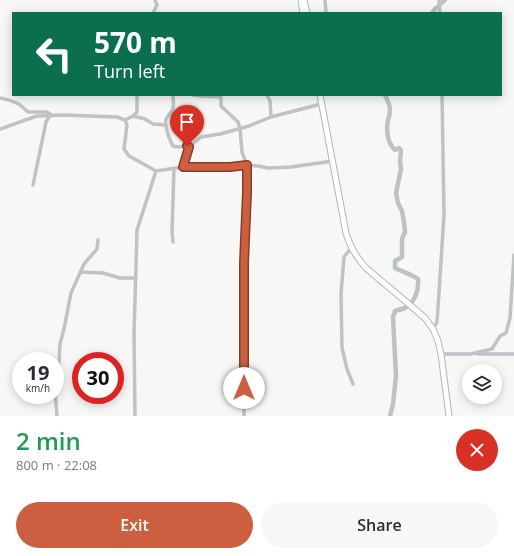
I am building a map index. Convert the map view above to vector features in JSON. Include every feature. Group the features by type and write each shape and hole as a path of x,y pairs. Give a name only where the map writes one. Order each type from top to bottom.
{"highway":[{"path":"301,0 303,12"},
{"path":"304,0 307,12"},
{"path":"320,96 346,233 351,248 358,260 366,268 425,318 433,329 441,354 449,416"}],"street":[{"path":"154,12 157,5 155,0"},
{"path":"324,0 326,12"},
{"path":"439,0 440,12"},
{"path":"0,129 37,116 53,115 116,117 125,120 137,112 137,96"},
{"path":"173,96 173,109 166,118 166,125 171,143 178,147 189,147"},
{"path":"200,96 221,97 221,106 238,122 242,152 247,165 244,291 244,416"},
{"path":"268,96 270,101 272,117"},
{"path":"433,329 437,322 444,215 442,96"},
{"path":"0,98 19,104 28,112 46,112 53,115"},
{"path":"183,167 189,147 201,136 220,134 249,126 272,117 321,104"},
{"path":"33,185 46,122 49,117 53,115"},
{"path":"133,116 145,119 154,124 166,125"},
{"path":"125,120 127,125 124,149 129,156 156,171 183,167 230,167 247,165 268,168 290,167 333,161"},
{"path":"173,242 174,169"},
{"path":"135,416 134,334 137,230 156,171"},
{"path":"60,352 71,293 84,264 97,250 98,240"},
{"path":"351,248 344,256 341,294 342,348 347,369 353,384"},
{"path":"470,354 492,349 500,336 506,333 510,318 514,255"},
{"path":"80,272 103,273 120,278 136,278"},
{"path":"441,354 514,354"},
{"path":"56,404 57,416"}],"waterway":[{"path":"439,5 445,0"},
{"path":"433,12 436,8"},
{"path":"385,96 390,108 387,128 389,140 395,150 399,148 401,150 401,169 396,193 398,203 402,211 405,232 402,239 402,257 395,261 395,268 418,279 417,291 414,299 405,308 395,311 393,317 396,376 390,416"}],"route":[{"path":"187,146 189,147 183,167 230,167 247,165 243,319 244,388"}]}
